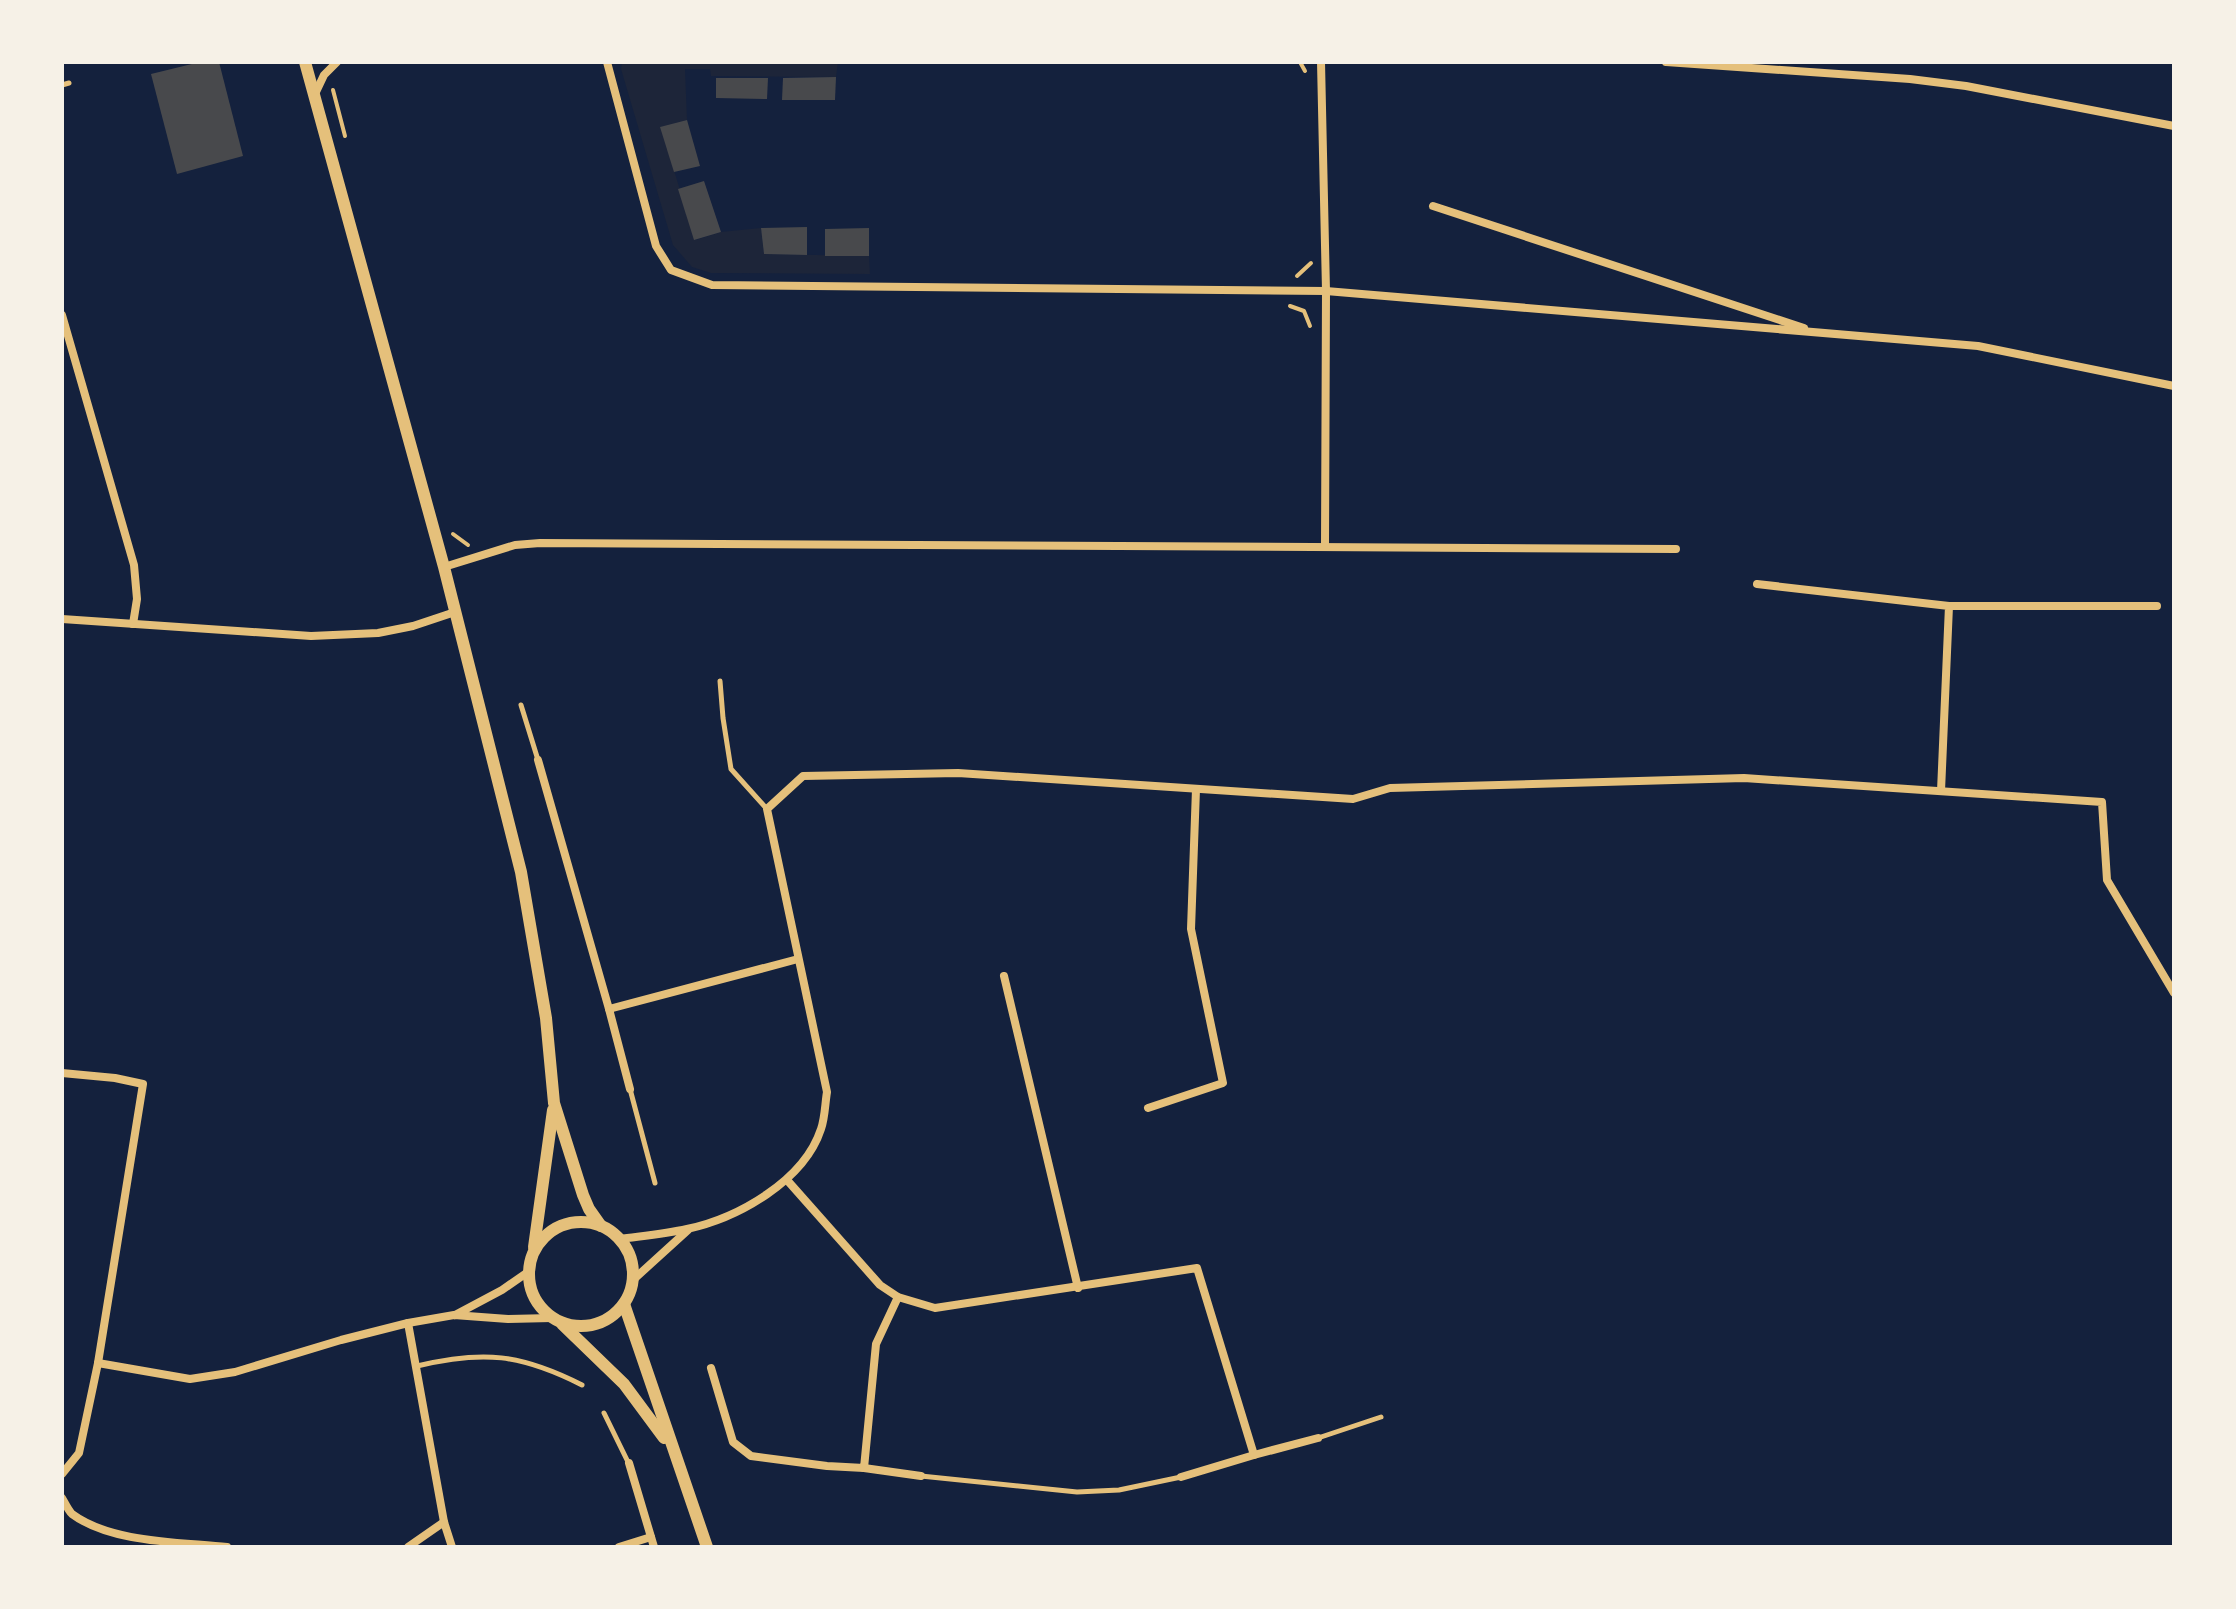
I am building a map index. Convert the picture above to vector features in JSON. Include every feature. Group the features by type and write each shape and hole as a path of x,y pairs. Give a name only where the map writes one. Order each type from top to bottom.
{"street":[{"path":"305,62 444,567 521,872 546,1018 554,1103 583,1195 601,1226"},
{"path":"314,95 324,75 337,62"},
{"path":"607,62 656,246 671,270 712,285 1326,291 1978,346 2174,386"},
{"path":"1321,62 1326,291 1325,546"},
{"path":"1666,62 1952,84 2174,126"},
{"path":"1433,206 1819,333"},
{"path":"62,315 134,565 137,599 133,624"},
{"path":"444,567 515,545 540,543 1676,549"},
{"path":"1757,584 1949,606 2157,606"},
{"path":"1941,791 1949,606"},
{"path":"62,619 343,636 413,626 455,612"},
{"path":"538,760 630,1089"},
{"path":"620,1239 689,1229 755,1202 799,1168 821,1130 827,1092 767,809 803,776 958,773 1353,799 1390,788 1744,778 2102,802 2107,880 2174,993"},
{"path":"1148,1108 1223,1083 1191,929 1196,789"},
{"path":"609,1009 798,959"},
{"path":"1004,976 1078,1288"},
{"path":"62,1073 143,1084 98,1363 79,1453 62,1474"},
{"path":"554,1103 534,1251 528,1272 531,1290 539,1306 624,1384 671,1447"},
{"path":"787,1180 880,1285 898,1297 935,1308 1197,1268 1254,1455"},
{"path":"534,1251 546,1235 562,1225 582,1222 601,1226 620,1239 628,1251 633,1280"},
{"path":"98,1363 190,1379 235,1372 341,1340 454,1315 557,1321 578,1327 596,1325 611,1317 624,1304 633,1280 689,1229"},
{"path":"454,1315 502,1290 528,1272"},
{"path":"864,1468 876,1344 898,1297"},
{"path":"624,1304 707,1547"},
{"path":"408,1323 444,1522 452,1547"},
{"path":"711,1368 733,1442 751,1456 921,1476"},
{"path":"1181,1477 1318,1438"},
{"path":"629,1463 654,1547"},
{"path":"62,1498 70,1513 108,1531 198,1546 227,1547"},
{"path":"408,1547 444,1522"},
{"path":"619,1547 651,1537"}],"lane":[{"path":"720,681 731,769 767,809"},
{"path":"521,705 538,760"},
{"path":"630,1089 655,1183"},
{"path":"417,1366 457,1357 510,1358 550,1369 582,1385"},
{"path":"604,1413 629,1463"},
{"path":"1318,1438 1381,1417"},
{"path":"921,1476 1077,1492 1119,1490 1181,1477"}],"path":[{"path":"1300,62 1306,72"},
{"path":"331,85 348,145"},
{"path":"1295,277 1311,264 1311,249"},
{"path":"449,521 453,536 473,547"}],"shaded area":[{"path":"622,62 838,62 836,77 711,76 710,69 685,69 687,120 661,127 695,240 721,232 761,228 764,254 869,256 870,274 711,273 692,267 673,245 621,69"}],"building":[{"path":"200,62 219,62 243,156 177,174 151,74"},
{"path":"836,77 835,100 782,100 783,78"},
{"path":"716,78 768,78 767,99 716,98"},
{"path":"687,120 700,166 674,172 660,127"},
{"path":"704,181 721,232 694,240 678,189"},
{"path":"807,227 807,255 764,254 761,228"},
{"path":"869,228 869,256 825,256 825,229"}]}
